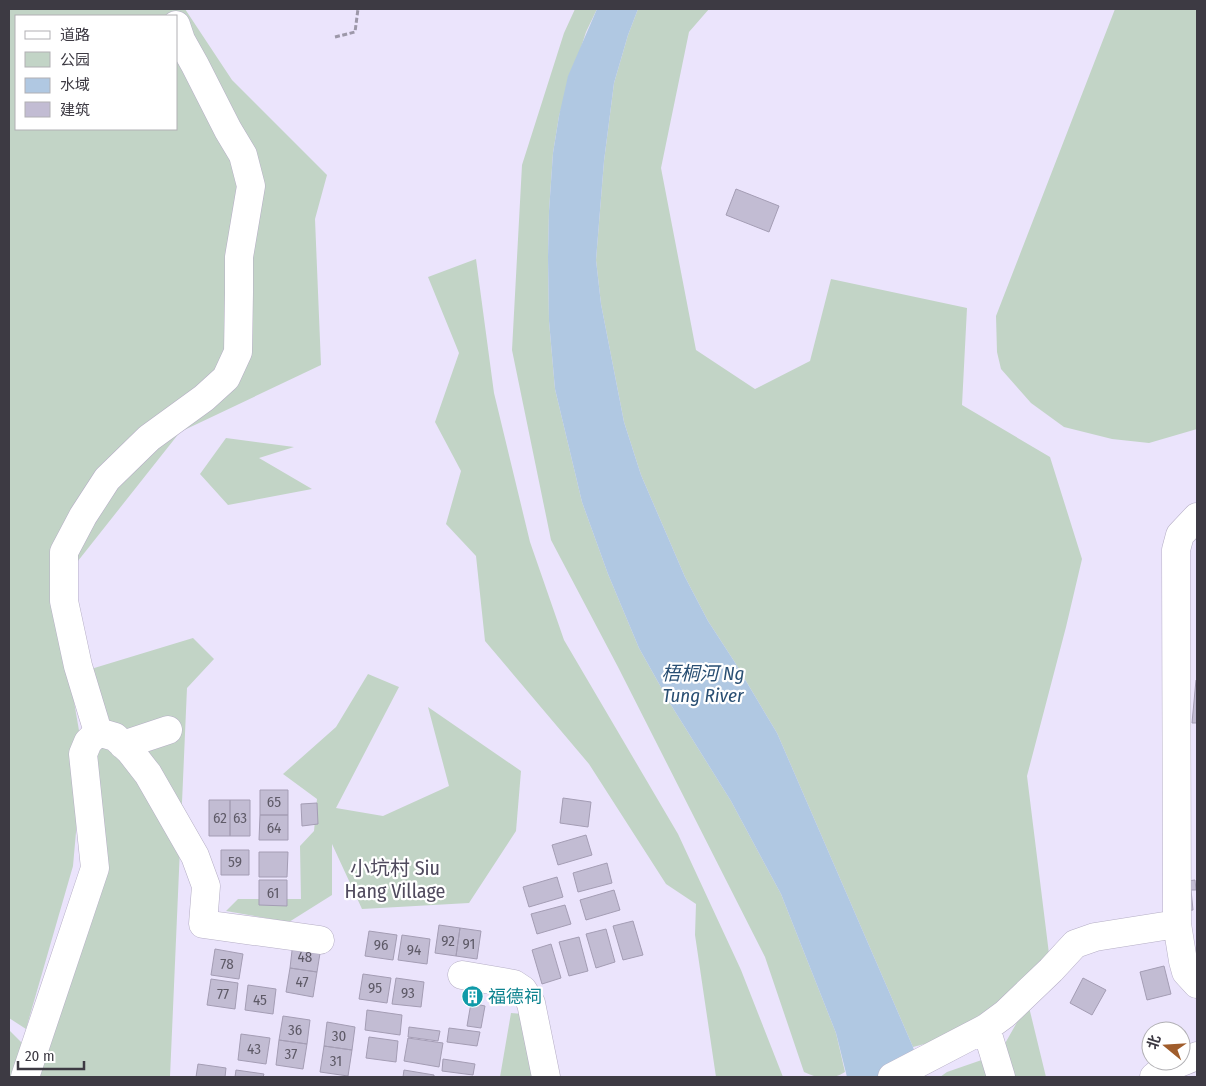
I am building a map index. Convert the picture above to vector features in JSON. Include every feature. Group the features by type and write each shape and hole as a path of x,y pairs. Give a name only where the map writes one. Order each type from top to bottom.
{"street":[{"path":"98,732 78,666 64,602 64,552 83,516 107,479 149,438 204,398 226,378 238,352 238,258 250,186 243,155 228,130 178,31"},
{"path":"1197,517 1180,536 1176,550 1187,852 1177,924 1186,972 1197,984"},
{"path":"123,744 168,730"},
{"path":"98,732 115,737 130,751 148,774 195,856 206,886 204,924 320,940"},
{"path":"25,1077 95,868 83,754 88,742 98,732"},
{"path":"892,1077 986,1028 1005,1014 1052,970 1075,944 1095,937 1177,924"},
{"path":"462,975 514,984 523,990 531,1003 546,1077"},
{"path":"986,1028 1001,1077"},
{"path":"1154,1077 1165,1069 1197,1056"}],"path":[{"path":"336,37 355,32 358,9"}],"green space":[{"path":"9,9 185,9 232,80 327,175 315,219 321,365 180,432 55,590 83,754 73,866 26,1029 9,1018"},
{"path":"575,9 597,9 586,32 559,116 553,153 548,257 549,321 555,389 582,502 608,574 639,648 671,705 731,801 781,894 836,1033 845,1072 835,1077 820,1077 804,1072 765,957 618,667 551,540 512,350 522,165 564,33"},
{"path":"638,9 709,9 689,32 661,168 696,350 755,389 810,361 831,279 967,308 962,405 1050,457 1082,559 1027,776 1051,970 986,1028 913,1047 777,733 708,621 685,577 641,475 624,422 601,304 596,260 604,161 614,83"},
{"path":"1115,9 1197,9 1197,429 1149,443 1112,439 1064,427 1031,403 1001,369 997,352 996,316"},
{"path":"476,259 494,393 530,542 564,640 678,834 741,970 783,1077 716,1077 695,935 696,904 666,884 589,764 485,641 476,556 446,524 461,471 435,422 459,353 428,277"},
{"path":"226,438 294,447 259,458 312,489 228,505 200,474"},
{"path":"193,638 214,659 187,688 170,1077 9,1077 9,1030 41,1062 103,868 93,761 109,719 91,669"},
{"path":"368,674 399,687 336,808 383,816 449,786 428,707 521,771 516,831 469,903 362,909 332,844 332,895 289,922 226,911 238,899 301,899 300,846 314,831 317,799 283,774 336,727"},
{"path":"1028,1003 1046,1077 940,1077 947,1072 999,1054"},
{"path":"511,1013 523,1014 538,1077 500,1077"}],"water":[{"name":"梧桐河 Ng Tung River","path":"597,9 638,9 614,83 604,161 596,260 601,304 624,422 641,475 685,577 708,621 777,733 913,1047 922,1077 847,1077 836,1033 781,894 731,801 671,705 639,648 608,574 582,502 555,389 549,321 549,211 553,153 568,76"}],"building":[{"path":"736,189 779,206 769,232 726,215"},
{"path":"1196,680 1197,723 1192,723"},
{"path":"260,790 288,790 288,815 260,815"},
{"path":"563,798 591,802 588,827 560,823"},
{"path":"209,800 230,800 230,836 209,836"},
{"path":"230,800 250,800 250,836 230,836"},
{"path":"317,803 318,824 302,826 301,804"},
{"path":"260,815 288,815 288,840 259,840"},
{"path":"586,835 592,855 558,865 552,845"},
{"path":"221,850 249,850 249,875 221,875"},
{"path":"259,852 288,852 287,877 259,877"},
{"path":"607,863 612,883 578,892 573,873"},
{"path":"557,877 563,897 529,907 523,887"},
{"path":"259,880 287,880 287,906 259,905"},
{"path":"1195,880 1196,890 1191,890 1193,910 1184,911 1180,882"},
{"path":"614,890 620,910 586,920 580,900"},
{"path":"565,905 571,924 537,934 531,914"},
{"path":"633,921 643,955 623,960 613,926"},
{"path":"439,925 460,928 456,956 435,953"},
{"path":"460,928 481,931 477,959 456,956"},
{"path":"606,929 615,962 596,968 586,934"},
{"path":"369,931 397,935 393,960 365,956"},
{"path":"402,935 430,939 427,964 398,960"},
{"path":"579,937 588,971 569,976 559,942"},
{"path":"293,942 321,947 317,972 290,968"},
{"path":"551,944 561,978 542,984 532,950"},
{"path":"215,949 243,954 239,979 211,975"},
{"path":"1164,966 1171,994 1147,1000 1140,972"},
{"path":"290,968 317,972 313,997 286,992"},
{"path":"363,974 391,978 387,1003 359,999"},
{"path":"396,978 424,982 421,1007 392,1004"},
{"path":"1083,978 1106,990 1092,1015 1070,1003"},
{"path":"211,979 238,983 235,1009 207,1005"},
{"path":"248,985 276,989 273,1014 245,1010"},
{"name":"福德祠","path":"465,989 482,993 480,1004 462,1000"},
{"path":"471,1003 485,1006 481,1028 467,1026"},
{"path":"367,1010 402,1015 400,1035 365,1030"},
{"path":"283,1016 310,1020 307,1044 279,1040"},
{"path":"327,1022 355,1027 352,1050 324,1046"},
{"path":"409,1027 440,1031 438,1041 408,1037"},
{"path":"449,1028 480,1032 477,1046 447,1042"},
{"path":"241,1034 270,1038 266,1064 238,1060"},
{"path":"369,1037 398,1041 396,1062 366,1058"},
{"path":"408,1038 443,1043 439,1067 404,1061"},
{"path":"279,1040 307,1044 303,1069 276,1065"},
{"path":"324,1046 352,1050 348,1076 320,1072"},
{"path":"443,1059 475,1064 473,1075 442,1071"},
{"path":"198,1064 226,1068 225,1077 196,1077"},
{"path":"236,1070 264,1074 263,1077 235,1077"},
{"path":"404,1070 434,1075 434,1077 403,1077"}],"place":[{"name":"福德祠","path":"472,997"}],"district":[{"name":"小坑村 Siu Hang Village","path":"395,880"}]}
